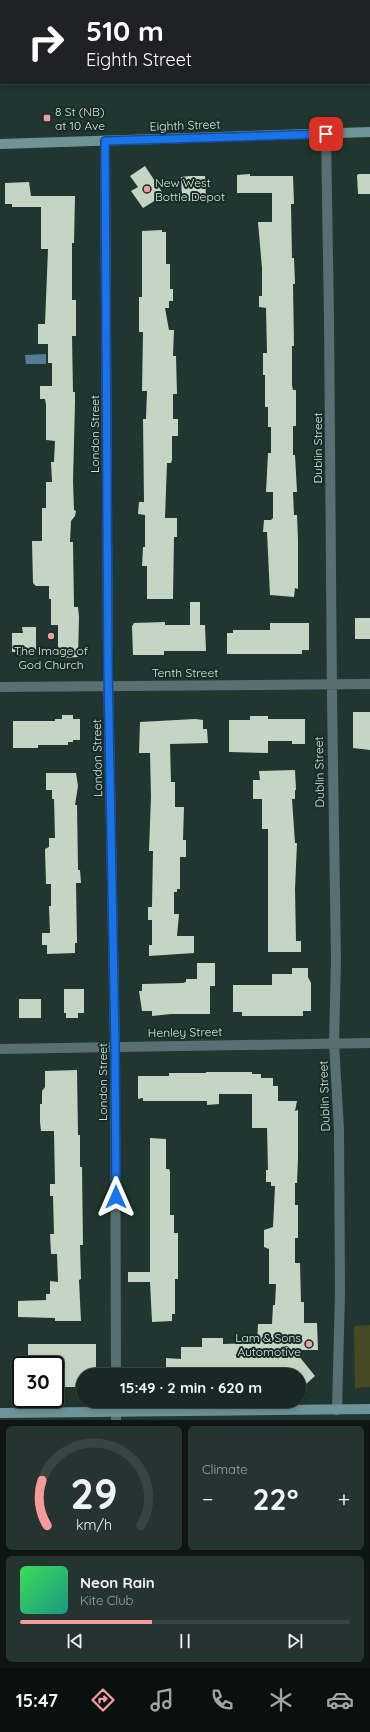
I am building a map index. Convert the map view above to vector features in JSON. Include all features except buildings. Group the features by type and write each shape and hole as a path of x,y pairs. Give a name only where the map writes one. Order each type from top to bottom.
{"street":[{"name":"Eighth Street","path":"0,144 370,132"},
{"name":"Dublin Street","path":"326,134 336,960 334,1043 339,1130 340,1285 337,1410"},
{"name":"London Street","path":"105,141 109,686 115,1046 116,1368"},
{"name":"Tenth Street","path":"0,687 370,684"},
{"name":"Henley Street","path":"0,1049 370,1043"},
{"path":"0,1413 370,1410"}],"green space":[{"path":"370,1325 370,1387 355,1388 354,1326"}],"water":[{"path":"46,354 46,364 26,364 25,355"}],"place":[{"name":"8 St (NB) at 10 Ave","path":"47,118"},
{"name":"New West Bottle Depot","path":"147,189"},
{"name":"The Image of God Church","path":"51,636"},
{"name":"Lam & Sons Automotive","path":"309,1344"}],"route":[{"path":"116,1197 115,1046 108,671 105,141 326,134"}]}
